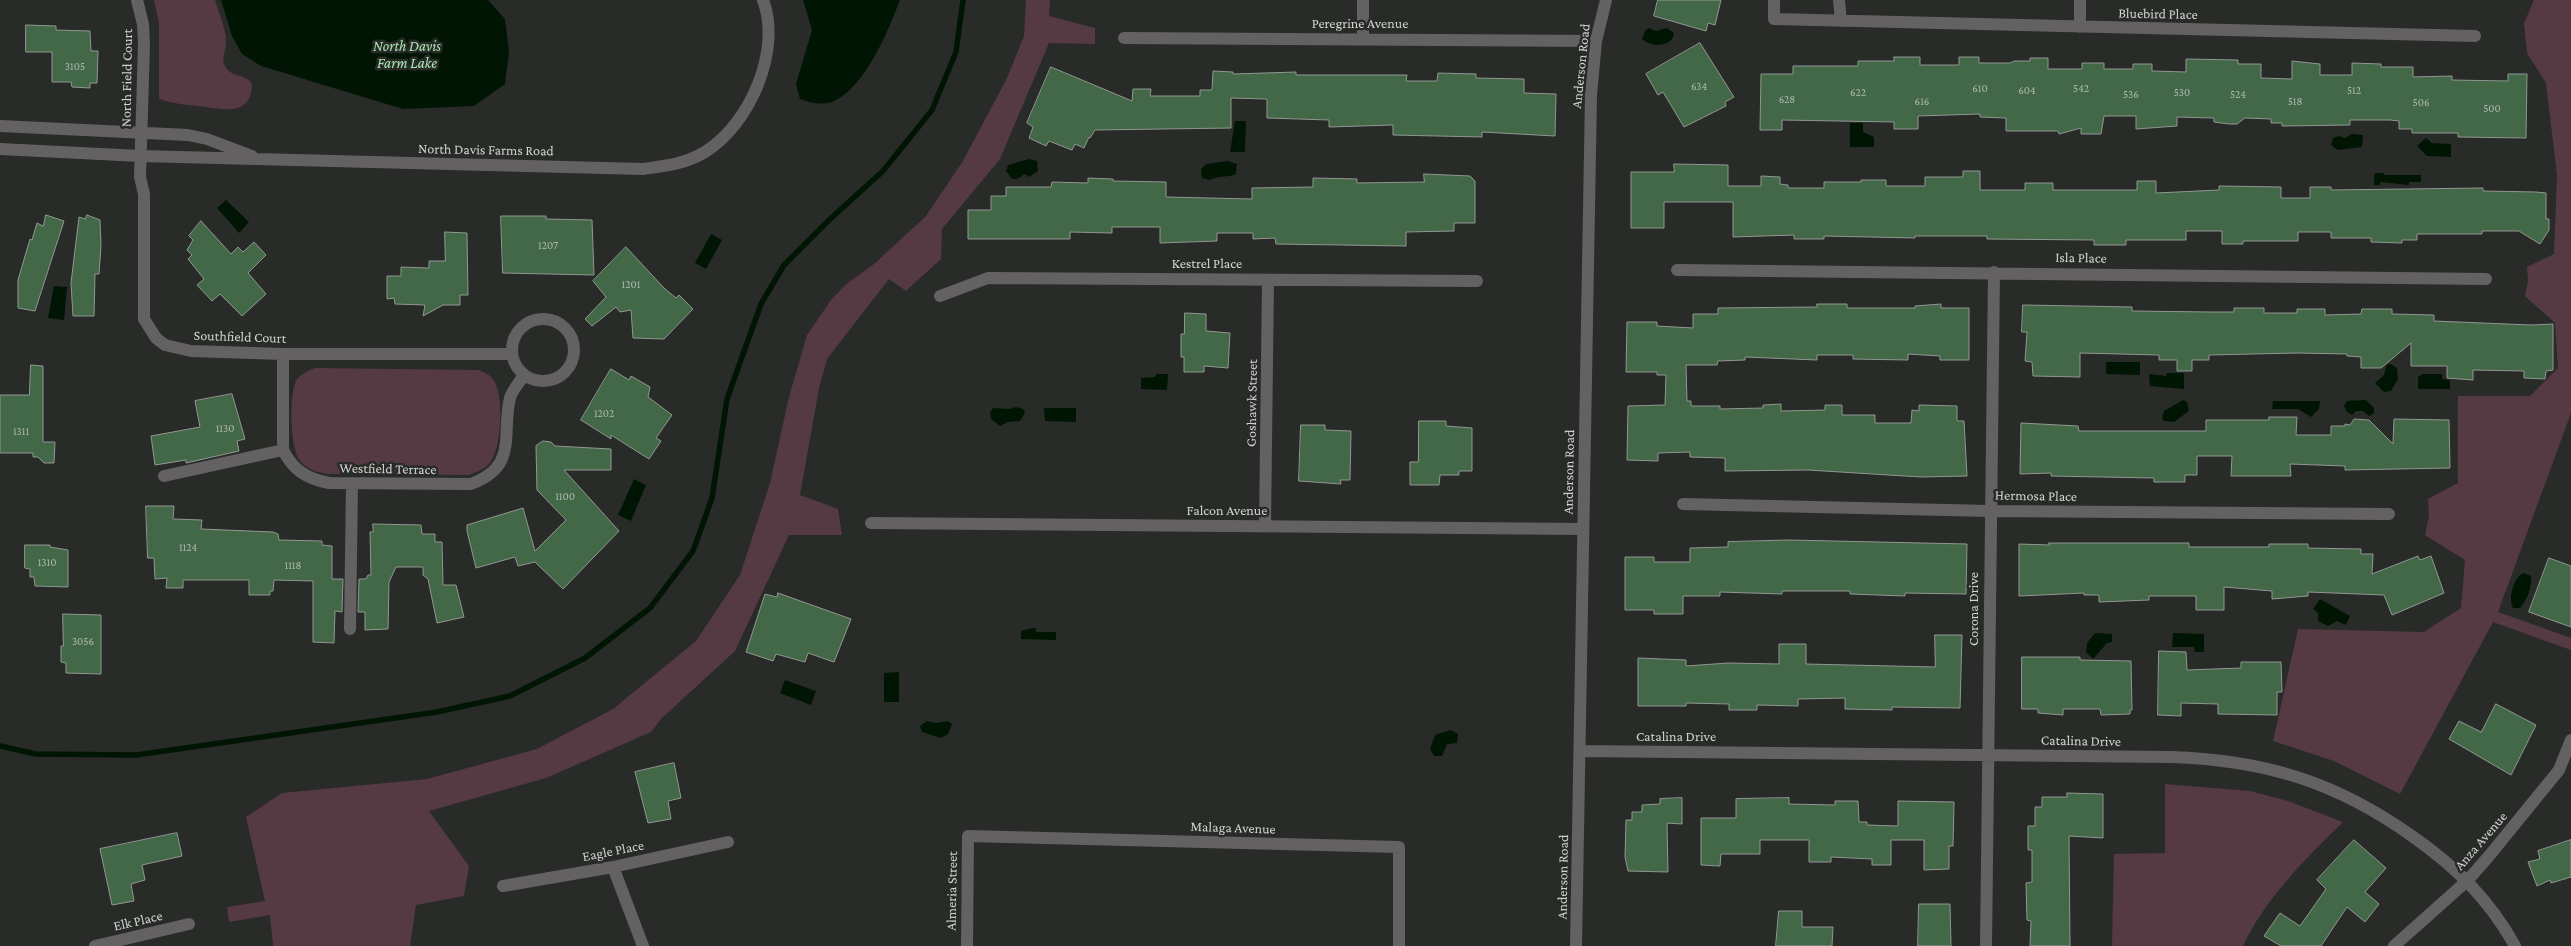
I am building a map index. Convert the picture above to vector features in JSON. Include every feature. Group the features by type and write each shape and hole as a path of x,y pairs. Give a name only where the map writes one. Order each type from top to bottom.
{"street":[{"name":"North Field Court","path":"137,0 143,24 144,46 140,156"},
{"name":"North Davis Farms Road","path":"4,149 262,160 643,169 677,165 706,151 737,120 752,98 764,69 769,36 763,0"},
{"path":"1363,0 1363,39"},
{"name":"Anderson Road","path":"1576,946 1591,95 1596,41 1606,0"},
{"name":"Bluebird Place","path":"1774,0 1774,19 2475,36"},
{"path":"1839,0 1842,22"},
{"path":"2080,0 2080,27"},
{"name":"Peregrine Avenue","path":"1124,38 1596,41"},
{"name":"North Davis Farms Road","path":"5,126 188,135 208,139 262,160"},
{"path":"4,149 5,126"},
{"name":"Southfield Court","path":"140,156 144,194 144,319 148,328 165,345 177,349 283,354 512,354"},
{"name":"Isla Place","path":"1677,270 1994,272 2486,279"},
{"name":"Corona Drive","path":"1986,946 1989,511 1994,272"},
{"name":"Kestrel Place","path":"940,296 988,278 1476,281"},
{"name":"Goshawk Street","path":"1265,526 1268,280"},
{"path":"542,318 553,320 562,326 569,334 574,354 565,371 548,381 538,381 524,375 515,363 512,354 516,334 532,320 542,318"},
{"path":"164,476 283,450 283,354"},
{"name":"Westfield Terrace","path":"283,450 289,462 313,480 329,483 471,484 484,480 502,459 507,446 510,397 524,375"},
{"path":"350,629 352,483"},
{"name":"Hermosa Place","path":"1683,504 1989,511 2389,514"},
{"name":"Falcon Avenue","path":"871,524 1583,529"},
{"name":"Anza Avenue","path":"2394,946 2468,880 2559,770 2571,740"},
{"name":"Catalina Drive","path":"1580,751 1988,754 2201,758 2234,761 2279,770 2329,787 2383,815 2430,848 2468,880 2491,909 2515,946"},
{"name":"Almeria Street","path":"967,946 968,836"},
{"name":"Malaga Avenue","path":"968,836 1399,848 1399,946"},
{"name":"Eagle Place","path":"503,886 613,867 728,842"},
{"path":"613,867 643,946"},
{"name":"Elk Place","path":"95,946 189,924"}],"shaded area":[{"path":"154,0 215,0 226,37 224,64 229,71 252,84 250,95 246,102 240,107 224,109 174,103 159,99 159,23"},
{"path":"1026,0 1050,0 1049,16 1095,28 1095,44 1049,43 1000,159 942,229 941,259 906,291 889,279 827,359 819,388 800,495 838,509 842,535 789,535 735,651 661,719 651,732 546,778 429,811 469,866 464,896 416,905 410,946 273,946 270,915 229,922 227,907 265,901 246,817 282,793 427,779 537,749 613,709 696,641 740,575 770,483 789,397 807,335 831,300 845,285 874,264 926,216 963,161 1007,78 1024,36"},
{"path":"2534,0 2571,0 2571,413 2498,612 2571,638 2571,650 2493,622 2400,794 2334,761 2273,741 2298,629 2424,632 2461,608 2465,560 2425,535 2429,516 2428,499 2458,483 2458,396 2530,396 2558,368 2555,323 2525,296 2528,281 2527,267 2554,254 2557,175 2546,83 2527,53 2524,23"},
{"path":"315,368 479,370 486,373 496,385 500,407 499,435 493,457 484,468 469,475 328,474 309,469 300,461 294,445 292,406 293,394 298,378"},
{"path":"2165,784 2250,791 2288,801 2343,822 2301,864 2274,896 2262,912 2243,946 2112,946 2114,854 2165,853"}],"water":[{"name":"North Davis Farm Lake","path":"221,0 488,0 505,19 509,52 505,84 474,106 403,109 261,66 242,54 232,36"},
{"path":"803,0 900,0 882,42 866,71 846,94 830,103 808,102 800,99 796,84 812,30"},
{"path":"1649,28 1656,31 1667,28 1674,33 1673,38 1661,45 1646,42 1642,39 1645,31"},
{"path":"1235,121 1246,121 1245,152 1230,152"},
{"path":"1850,123 1863,123 1863,132 1874,137 1874,147 1850,147"},
{"path":"2352,134 2363,135 2362,147 2338,150 2331,145 2333,138 2339,136 2345,138"},
{"path":"2426,138 2432,143 2451,144 2451,157 2427,156 2417,146"},
{"path":"1029,159 1037,161 1038,171 1029,177 1025,174 1017,179 1012,179 1006,171 1008,165"},
{"path":"1228,161 1237,164 1236,174 1210,180 1202,178 1201,169 1206,164"},
{"path":"2384,173 2384,175 2421,175 2421,182 2409,182 2409,185 2380,182 2380,185 2374,185 2374,174"},
{"path":"226,200 249,222 239,233 217,208"},
{"path":"711,234 722,240 706,269 695,263"},
{"path":"54,286 67,287 64,320 48,318"},
{"path":"2106,362 2140,362 2140,375 2106,374"},
{"path":"2391,364 2397,368 2398,379 2391,391 2384,392 2375,383 2384,375 2387,365"},
{"path":"2167,373 2184,373 2184,389 2150,386 2149,374 2166,376"},
{"path":"1156,374 1168,374 1167,390 1141,389 1141,378 1155,377"},
{"path":"2423,374 2442,374 2442,379 2450,380 2450,389 2418,389 2418,377"},
{"path":"2183,400 2187,402 2189,411 2174,422 2164,421 2162,418 2164,411"},
{"path":"2366,400 2374,408 2374,413 2369,416 2363,411 2356,411 2352,415 2347,412 2344,406 2347,401"},
{"path":"2273,401 2320,401 2319,409 2311,417 2298,409 2272,409"},
{"path":"1016,407 1023,409 1025,413 1020,421 1008,422 1000,426 991,419 990,413 993,408 1009,409"},
{"path":"1044,408 1076,408 1076,422 1045,421"},
{"path":"634,479 646,485 631,521 618,515"},
{"path":"2523,573 2531,576 2530,589 2520,608 2513,608 2511,599 2512,589 2519,576"},
{"path":"2320,599 2350,616 2346,625 2337,621 2328,626 2318,621 2318,613 2313,609"},
{"path":"1036,628 1036,632 1056,632 1056,640 1021,639 1021,631"},
{"path":"2095,633 2112,634 2112,642 2107,643 2093,659 2086,652 2087,643"},
{"path":"2173,633 2204,634 2204,652 2195,652 2194,647 2172,647"},
{"path":"899,672 899,702 884,702 884,673"},
{"path":"785,680 816,691 811,705 780,693"},
{"path":"927,721 936,723 948,721 952,724 948,734 941,738 922,732 920,726"},
{"path":"1451,730 1458,734 1457,743 1447,744 1442,756 1434,756 1430,749 1435,735"}],"building":[{"path":"1658,0 1721,0 1715,25 1708,23 1706,31 1654,16"},
{"path":"26,25 56,26 56,30 90,31 91,51 98,51 97,83 90,83 90,88 72,87 71,82 52,82 52,52 26,52"},
{"path":"1700,43 1734,97 1725,102 1726,106 1684,127 1663,92 1658,95 1646,74"},
{"path":"1894,57 1920,57 1920,65 1959,65 1959,57 1979,57 1979,63 2010,63 2014,61 2030,61 2030,58 2048,58 2048,69 2082,69 2082,63 2104,63 2104,69 2133,69 2133,64 2152,64 2152,71 2186,72 2186,59 2238,60 2238,64 2261,64 2261,78 2292,79 2292,61 2320,64 2320,75 2352,75 2352,63 2381,64 2381,67 2413,67 2413,77 2452,76 2452,80 2508,81 2508,74 2527,74 2526,138 2458,137 2458,133 2412,133 2412,129 2399,129 2399,121 2390,120 2350,120 2350,125 2282,126 2282,123 2271,123 2271,119 2245,118 2237,124 2229,124 2214,122 2214,118 2177,117 2177,126 2136,129 2136,116 2104,116 2101,134 2081,134 2081,128 2059,134 2058,131 2006,131 2006,118 1980,117 1980,114 1918,116 1918,129 1894,129 1894,122 1782,120 1782,130 1760,130 1761,74 1793,74 1793,66 1858,66 1858,61 1894,61"},
{"path":"1051,67 1132,101 1133,89 1151,89 1150,96 1200,96 1200,90 1212,90 1213,71 1233,72 1233,74 1296,72 1296,75 1407,75 1406,81 1437,81 1438,73 1476,74 1476,78 1524,79 1524,93 1556,94 1555,136 1482,132 1482,137 1393,135 1393,125 1329,127 1329,120 1267,118 1267,99 1231,98 1231,128 1095,130 1084,148 1075,144 1072,150 1049,141 1046,146 1029,138 1033,127 1027,123"},
{"path":"1674,164 1728,165 1728,186 1761,186 1761,176 1780,177 1780,184 1788,185 1788,188 1824,188 1824,182 1861,182 1861,180 1886,180 1886,186 1925,186 1925,177 1963,177 1963,171 1980,171 1980,190 2025,190 2025,183 2053,183 2053,190 2137,190 2137,181 2156,181 2156,193 2219,190 2219,186 2281,187 2281,198 2310,198 2310,187 2331,187 2331,190 2483,188 2483,191 2546,193 2546,219 2549,219 2549,230 2540,244 2519,231 2482,231 2482,234 2417,234 2417,240 2402,240 2402,243 2371,242 2371,238 2331,238 2331,232 2298,232 2298,241 2243,241 2243,244 2222,244 2222,231 2186,231 2186,240 2126,240 2126,245 2094,245 2094,240 1987,239 1987,236 1915,236 1915,238 1824,236 1824,239 1794,239 1794,235 1733,237 1733,202 1664,202 1664,228 1631,228 1631,172 1674,172"},
{"path":"1424,174 1470,176 1475,181 1475,223 1454,223 1454,231 1406,232 1406,246 1276,244 1275,238 1253,239 1253,233 1217,233 1217,241 1160,243 1160,227 1112,227 1112,233 1070,232 1070,239 968,239 968,210 991,210 991,196 1006,196 1006,187 1051,187 1052,182 1088,183 1088,178 1113,179 1113,181 1166,182 1166,197 1252,199 1252,188 1313,187 1313,178 1357,179 1357,183 1424,182"},
{"path":"46,215 64,221 35,311 18,308 18,280 30,239 32,240 37,223 43,226"},
{"path":"87,215 100,220 101,245 99,274 95,274 94,316 73,316 71,283 79,217 85,219"},
{"path":"501,216 546,216 546,219 592,220 594,275 503,273"},
{"path":"201,221 231,254 238,247 243,252 254,242 266,255 248,273 266,294 242,316 220,294 212,301 197,285 204,279 188,259 192,255 187,250 193,240 189,236"},
{"path":"445,232 467,233 468,295 460,295 460,305 443,305 423,316 425,305 395,304 394,298 387,299 387,276 401,276 401,267 429,268 429,261 445,261"},
{"path":"626,247 664,288 676,298 679,295 693,309 664,339 633,338 631,310 620,312 616,307 592,326 585,319 606,297 593,281"},
{"path":"1817,304 1847,304 1847,308 1915,308 1915,306 1941,304 1941,308 1969,308 1969,360 1940,360 1940,356 1908,354 1908,360 1853,359 1853,355 1817,355 1817,360 1745,357 1745,360 1718,361 1717,365 1686,365 1687,401 1691,401 1691,406 1720,406 1720,409 1763,408 1763,405 1781,404 1781,411 1825,410 1825,405 1842,405 1842,415 1875,415 1875,423 1911,423 1912,410 1919,411 1919,405 1957,406 1957,421 1964,421 1967,476 1921,477 1808,470 1725,471 1725,458 1690,457 1690,452 1658,453 1658,461 1627,460 1628,406 1665,405 1666,375 1657,375 1657,372 1626,372 1627,322 1657,322 1657,326 1693,328 1693,314 1718,314 1718,308 1817,307"},
{"path":"2023,305 2132,307 2132,311 2209,312 2234,312 2234,308 2264,308 2264,313 2297,313 2297,309 2325,309 2325,315 2361,314 2362,309 2392,309 2392,314 2434,315 2434,321 2531,325 2553,324 2553,370 2546,371 2545,379 2524,378 2524,371 2473,370 2473,380 2447,378 2447,366 2411,366 2411,343 2381,368 2361,368 2361,357 2347,356 2347,354 2297,353 2209,355 2209,360 2192,360 2192,371 2177,371 2177,360 2159,360 2159,355 2080,353 2080,377 2033,376 2032,362 2025,361 2027,332 2022,332"},
{"path":"1185,313 1206,314 1206,331 1230,333 1228,368 1204,366 1204,372 1184,372 1184,357 1181,357 1181,334 1184,334"},
{"path":"31,365 43,366 43,442 55,442 54,463 44,463 38,457 33,457 33,453 0,453 0,395 29,395"},
{"path":"611,369 629,380 631,376 650,387 648,397 672,415 656,438 661,441 649,459 611,435 611,439 581,420"},
{"path":"232,394 245,439 237,441 239,451 186,463 186,460 155,465 151,436 200,427 195,401"},
{"path":"2269,417 2297,417 2296,435 2331,435 2331,426 2350,425 2354,419 2369,420 2393,444 2394,419 2449,420 2450,468 2345,470 2345,466 2290,464 2291,476 2231,476 2232,456 2197,456 2197,475 2185,475 2185,482 2154,482 2154,478 2051,476 2051,473 2020,474 2021,423 2078,426 2079,431 2206,431 2206,420 2269,420"},
{"path":"1419,421 1446,421 1446,426 1472,428 1472,471 1459,471 1459,475 1440,475 1439,485 1410,485 1410,462 1418,462"},
{"path":"1301,425 1325,425 1325,430 1351,431 1350,480 1340,480 1341,484 1299,481"},
{"path":"543,441 551,442 555,446 611,449 611,470 564,470 619,531 563,589 535,562 518,566 515,557 476,568 467,531 467,525 523,508 535,551 566,520 537,490 536,446"},
{"path":"146,506 174,506 173,519 202,520 201,529 273,532 278,534 279,540 322,541 322,545 332,546 332,579 343,579 342,612 335,611 334,643 313,642 313,581 274,580 273,591 270,591 270,595 249,595 249,580 183,580 183,588 166,588 167,578 155,579 154,558 148,558"},
{"path":"373,524 421,525 422,534 435,534 435,542 442,542 443,585 456,585 464,617 437,623 428,579 423,575 423,567 396,567 389,582 388,629 365,630 365,612 358,612 359,579 366,579 368,575 371,575 370,532 373,532"},
{"path":"1789,540 1967,544 1966,594 1905,593 1905,596 1850,594 1850,591 1782,591 1782,594 1720,592 1720,596 1683,596 1683,614 1654,614 1654,610 1625,610 1625,557 1654,557 1654,562 1690,562 1690,548 1728,547 1728,542"},
{"path":"2049,543 2189,543 2189,547 2269,547 2269,544 2308,544 2308,548 2361,549 2361,554 2373,554 2372,574 2418,556 2420,560 2431,556 2444,593 2392,615 2384,595 2308,592 2308,596 2272,599 2272,591 2224,587 2224,610 2196,610 2196,596 2149,596 2149,600 2099,602 2099,595 2084,595 2084,593 2019,596 2019,544 2049,545"},
{"path":"25,545 50,545 50,547 68,550 68,587 35,586 34,577 30,577 30,569 25,568"},
{"path":"2549,558 2571,566 2571,627 2529,612"},
{"path":"778,593 851,619 834,662 808,653 805,662 776,654 773,661 746,652 765,594 777,597"},
{"path":"63,614 101,615 101,674 66,673 66,663 61,662"},
{"path":"1935,635 1962,635 1960,708 1892,707 1892,710 1845,709 1845,698 1798,699 1798,706 1757,705 1757,710 1729,710 1729,704 1686,703 1686,706 1638,706 1638,658 1686,660 1686,666 1728,663 1779,664 1779,644 1806,644 1806,664 1935,667"},
{"path":"2159,651 2186,652 2187,670 2241,668 2241,662 2281,662 2282,692 2277,692 2277,715 2218,714 2218,704 2181,703 2181,716 2158,715"},
{"path":"2022,657 2080,657 2080,660 2131,661 2132,710 2130,710 2130,714 2101,715 2100,709 2063,709 2063,715 2038,713 2038,709 2022,709"},
{"path":"2496,704 2536,725 2511,775 2449,739 2459,721 2481,732"},
{"path":"674,763 681,798 668,801 671,819 648,823 635,772"},
{"path":"2067,793 2103,794 2103,838 2069,836 2070,946 2030,946 2031,921 2027,920 2026,883 2032,882 2032,850 2028,850 2028,826 2035,826 2035,807 2042,807 2042,797 2067,797"},
{"path":"1682,798 1682,824 1667,823 1668,872 1628,871 1625,857 1626,820 1632,820 1632,812 1642,812 1642,805 1660,804 1660,799"},
{"path":"1789,798 1789,804 1835,805 1835,801 1858,801 1859,822 1867,822 1867,825 1898,826 1898,801 1954,802 1953,846 1949,846 1949,869 1924,870 1924,840 1891,840 1891,865 1872,865 1872,859 1831,857 1831,862 1809,862 1809,840 1760,840 1760,854 1721,854 1720,866 1701,865 1701,818 1736,818 1736,799"},
{"path":"177,833 182,856 142,865 145,880 131,884 134,901 112,905 100,849"},
{"path":"2354,840 2386,868 2365,892 2379,904 2365,922 2347,907 2321,946 2281,946 2264,936 2280,913 2300,926 2326,889 2317,880"},
{"path":"2571,840 2571,877 2551,883 2550,880 2537,886 2528,862 2540,859 2538,851"},
{"path":"1919,904 1950,904 1951,946 1918,946"},
{"path":"1779,911 1802,911 1802,927 1833,927 1832,946 1776,946"}],"waterway":[{"path":"0,746 36,754 136,755 437,712 510,696 585,658 650,608 693,551 712,498 727,399 761,304 784,265 828,221 883,171 932,110 956,52 963,0"}]}
